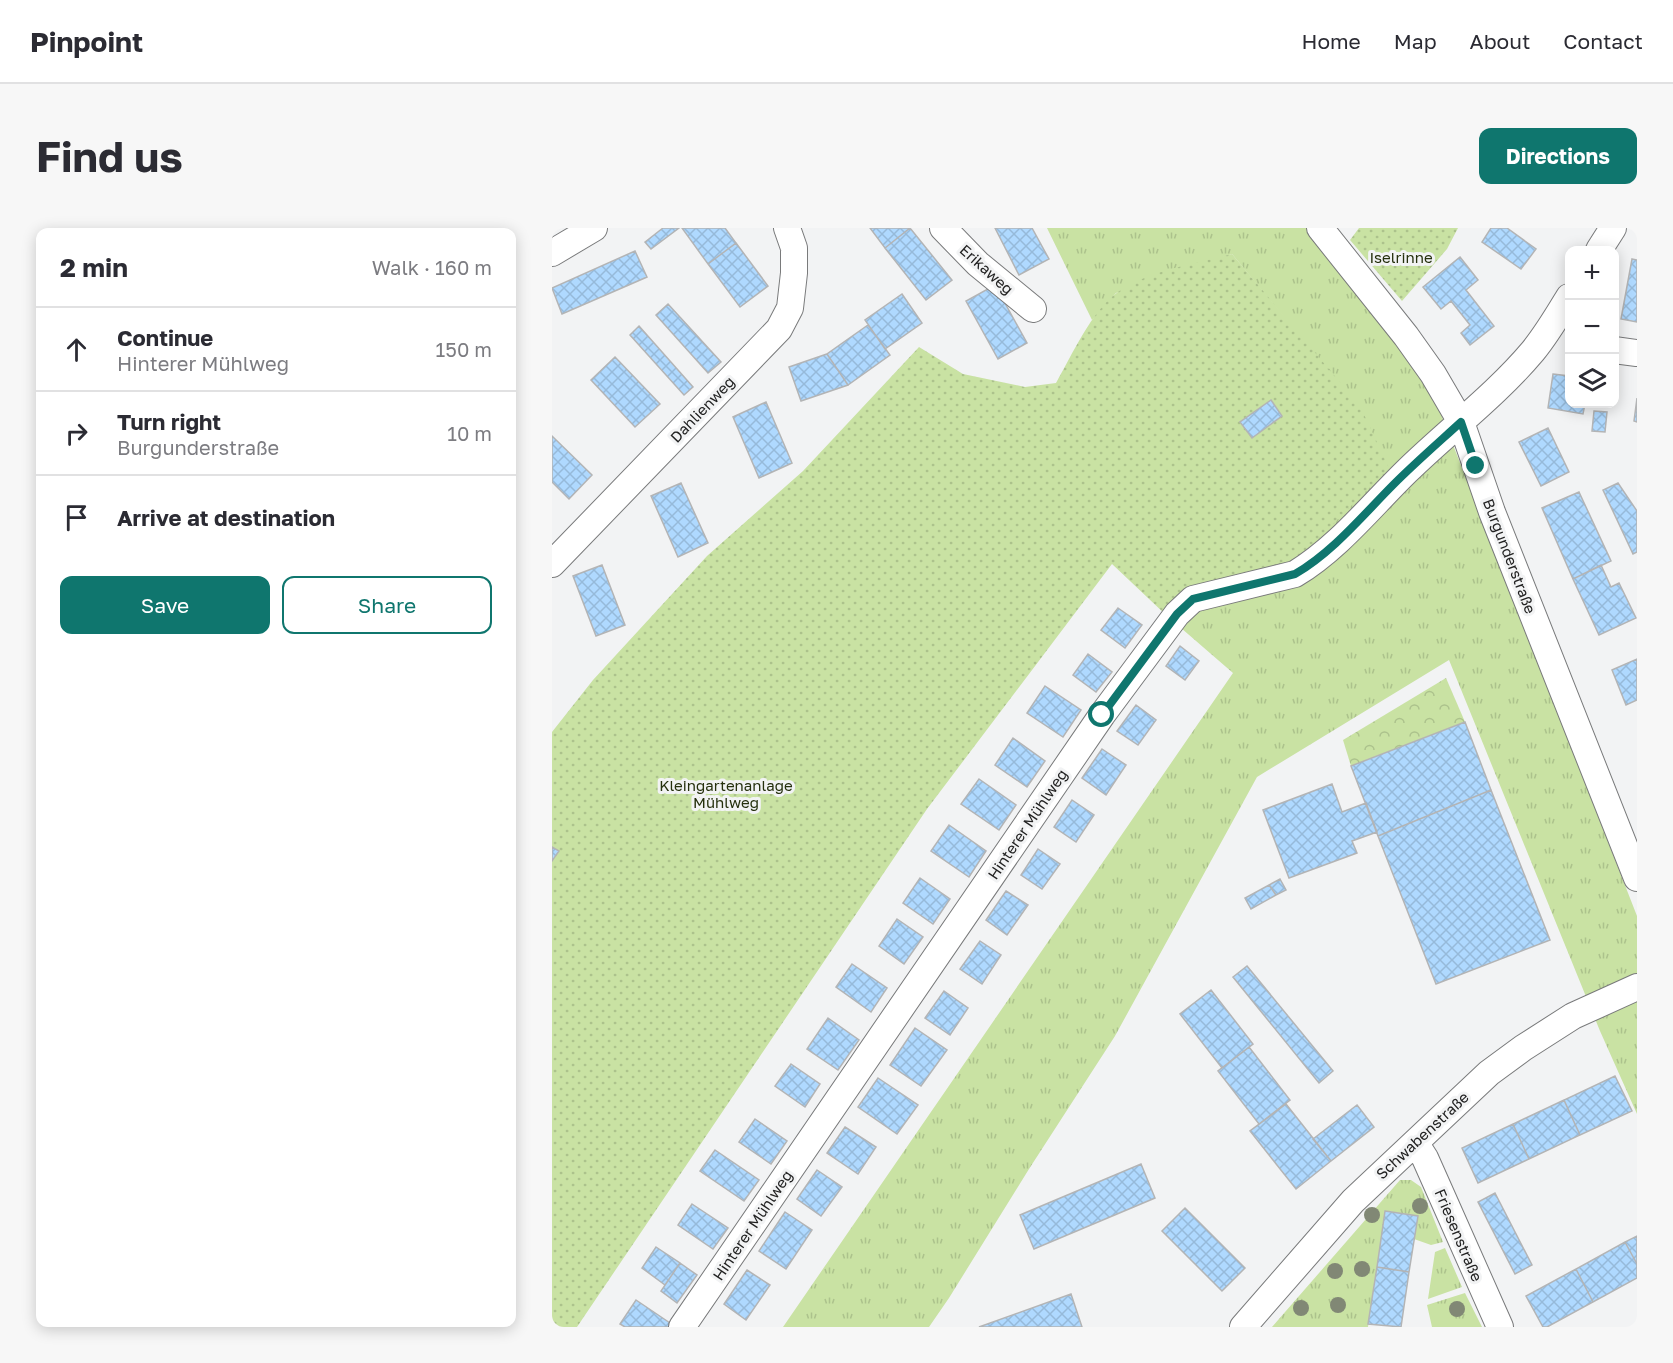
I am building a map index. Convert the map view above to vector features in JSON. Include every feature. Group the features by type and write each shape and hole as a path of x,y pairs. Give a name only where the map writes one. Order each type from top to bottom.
{"street":[{"path":"552,253 594,228"},
{"name":"Dahlienweg","path":"552,564 779,329 790,309 794,273 794,248 787,228"},
{"name":"Erikaweg","path":"943,228 978,264 1033,309"},
{"name":"Burgunderstraße","path":"1320,228 1406,336 1433,374 1461,422 1492,512 1637,878"},
{"path":"1602,246 1613,228"},
{"name":"Hinterer Mühlweg","path":"682,1327 1089,735 1177,614 1193,599 1295,574 1310,565 1347,532 1408,470 1533,351 1559,336 1568,300"},
{"path":"1619,351 1637,353"},
{"name":"Schwabenstraße","path":"1243,1327 1353,1201 1489,1073 1573,1016 1637,987"},
{"name":"Friesenstraße","path":"1416,1144 1425,1158 1500,1327"}],"green space":[{"path":"1047,228 1307,228 1423,378 1441,414 1637,916 1637,1114 1600,1031 1449,660 1257,777 1115,1036 929,1327 783,1327 1233,673 1166,615 1289,323 1232,254 1116,293 1092,320"},
{"name":"Iselrinne","path":"1359,228 1458,228 1447,249 1402,301 1350,240"},
{"name":"Kleingartenanlage Mühlweg","path":"1232,254 1360,406 1389,468 1300,557 1187,589 1166,615 1112,564 927,809 577,1327 552,1327 552,732 593,680 707,556 803,471 919,347 963,374 1025,387 1056,383 1091,321 1118,292 1130,284 1173,268"},
{"path":"1446,678 1465,722 1351,766 1343,740"},
{"path":"1400,1180 1411,1180 1421,1187 1443,1242 1431,1245 1414,1239 1418,1216 1386,1211 1368,1327 1272,1327"},
{"path":"1445,1248 1462,1287 1428,1299 1435,1252"},
{"path":"1465,1293 1482,1327 1432,1327 1427,1305"}],"building":[{"path":"663,228 679,228 651,249 645,242"},
{"path":"682,228 725,228 736,243 708,264"},
{"path":"870,228 910,228 885,248"},
{"path":"910,228 952,280 926,300 885,248"},
{"path":"995,228 1032,228 1049,259 1019,275"},
{"path":"1491,228 1507,228 1536,249 1521,269 1482,242"},
{"path":"736,243 768,286 740,307 708,264"},
{"path":"635,251 647,277 562,314 552,288"},
{"path":"1460,257 1478,280 1466,290 1494,326 1470,345 1461,333 1470,325 1451,301 1441,309 1423,287"},
{"path":"1632,259 1637,260 1637,322 1621,319"},
{"path":"995,285 1027,343 998,359 966,301"},
{"path":"902,294 922,323 885,349 865,320"},
{"path":"668,304 721,362 708,373 656,315"},
{"path":"868,325 890,355 848,385 827,354"},
{"path":"639,326 693,387 684,395 630,335"},
{"path":"827,354 848,385 801,401 789,367"},
{"path":"615,357 660,404 635,427 591,380"},
{"path":"1553,374 1565,376 1565,408 1584,408 1583,414 1548,408"},
{"path":"1637,398 1637,422 1634,421"},
{"path":"1271,400 1282,416 1252,438 1240,422"},
{"path":"766,402 792,463 759,478 733,417"},
{"path":"1594,411 1607,412 1605,432 1592,431"},
{"path":"1548,428 1569,472 1541,486 1519,442"},
{"path":"552,436 592,475 569,499 552,482"},
{"path":"681,483 708,543 678,557 651,496"},
{"path":"1618,483 1637,511 1637,552 1633,554 1603,490"},
{"path":"1579,492 1611,561 1573,579 1542,508"},
{"path":"602,565 625,625 596,636 573,576"},
{"path":"1601,565 1611,587 1619,583 1636,618 1599,635 1573,579"},
{"path":"1118,608 1142,625 1125,648 1101,630"},
{"path":"1180,646 1199,661 1185,680 1166,666"},
{"path":"1088,654 1112,672 1096,692 1073,675"},
{"path":"1637,659 1637,700 1626,705 1612,670"},
{"path":"1045,686 1081,710 1063,737 1027,713"},
{"path":"1136,705 1156,720 1138,745 1117,731"},
{"path":"1465,722 1491,790 1378,836 1351,766"},
{"path":"1013,738 1045,761 1027,787 995,765"},
{"path":"1102,749 1126,765 1106,795 1082,778"},
{"path":"979,779 1016,805 999,830 961,804"},
{"path":"1332,784 1342,812 1366,803 1377,832 1352,841 1357,853 1289,878 1263,810"},
{"path":"1491,790 1550,940 1436,984 1378,836"},
{"path":"1072,800 1094,815 1076,842 1054,827"},
{"path":"949,825 986,851 969,877 931,851"},
{"path":"552,847 559,851 552,861"},
{"path":"1038,849 1060,864 1042,889 1021,875"},
{"path":"920,878 950,899 933,924 903,903"},
{"path":"1280,879 1286,890 1276,895 1269,885"},
{"path":"1269,885 1276,895 1251,909 1245,898"},
{"path":"1006,891 1028,905 1007,935 986,920"},
{"path":"897,919 923,937 904,964 879,946"},
{"path":"980,941 1001,955 982,984 960,969"},
{"path":"852,964 887,988 871,1012 836,987"},
{"path":"1247,966 1333,1071 1319,1083 1233,977"},
{"path":"1211,990 1253,1044 1222,1068 1180,1014"},
{"path":"944,991 968,1008 950,1035 925,1018"},
{"path":"828,1018 859,1040 838,1070 807,1049"},
{"path":"915,1028 947,1050 921,1086 890,1065"},
{"path":"1249,1047 1290,1100 1259,1124 1218,1071"},
{"path":"791,1064 820,1084 805,1107 775,1086"},
{"path":"1615,1076 1632,1111 1580,1135 1564,1100"},
{"path":"878,1078 918,1105 897,1134 858,1107"},
{"path":"1564,1100 1580,1135 1529,1159 1513,1124"},
{"path":"1286,1104 1331,1161 1296,1189 1250,1131"},
{"path":"1357,1105 1374,1127 1331,1161 1313,1139"},
{"path":"755,1119 787,1141 771,1164 739,1142"},
{"path":"1513,1124 1529,1159 1478,1183 1462,1148"},
{"path":"845,1127 876,1147 858,1174 827,1153"},
{"path":"715,1150 759,1180 744,1201 700,1171"},
{"path":"1141,1164 1155,1198 1034,1249 1020,1215"},
{"path":"817,1170 842,1187 821,1216 797,1199"},
{"path":"1495,1193 1532,1265 1515,1274 1478,1202"},
{"path":"692,1204 728,1228 713,1249 678,1225"},
{"path":"1185,1208 1245,1268 1222,1291 1162,1231"},
{"path":"1385,1211 1418,1216 1409,1272 1377,1267"},
{"path":"785,1212 812,1230 786,1269 759,1251"},
{"path":"1637,1236 1637,1264 1625,1242"},
{"path":"1625,1242 1637,1264 1637,1278 1593,1302 1576,1269"},
{"path":"656,1247 680,1263 665,1285 642,1268"},
{"path":"680,1263 697,1275 677,1303 661,1291"},
{"path":"1377,1267 1409,1272 1401,1327 1368,1324"},
{"path":"1576,1269 1593,1302 1543,1327 1526,1296"},
{"path":"747,1270 770,1285 746,1320 724,1304"},
{"path":"1071,1294 1082,1327 979,1327"},
{"path":"636,1300 673,1325 671,1327 625,1327 620,1324"}],"route":[{"path":"1102,715 1177,614 1193,599 1295,574 1310,565 1461,422 1476,466"}]}
